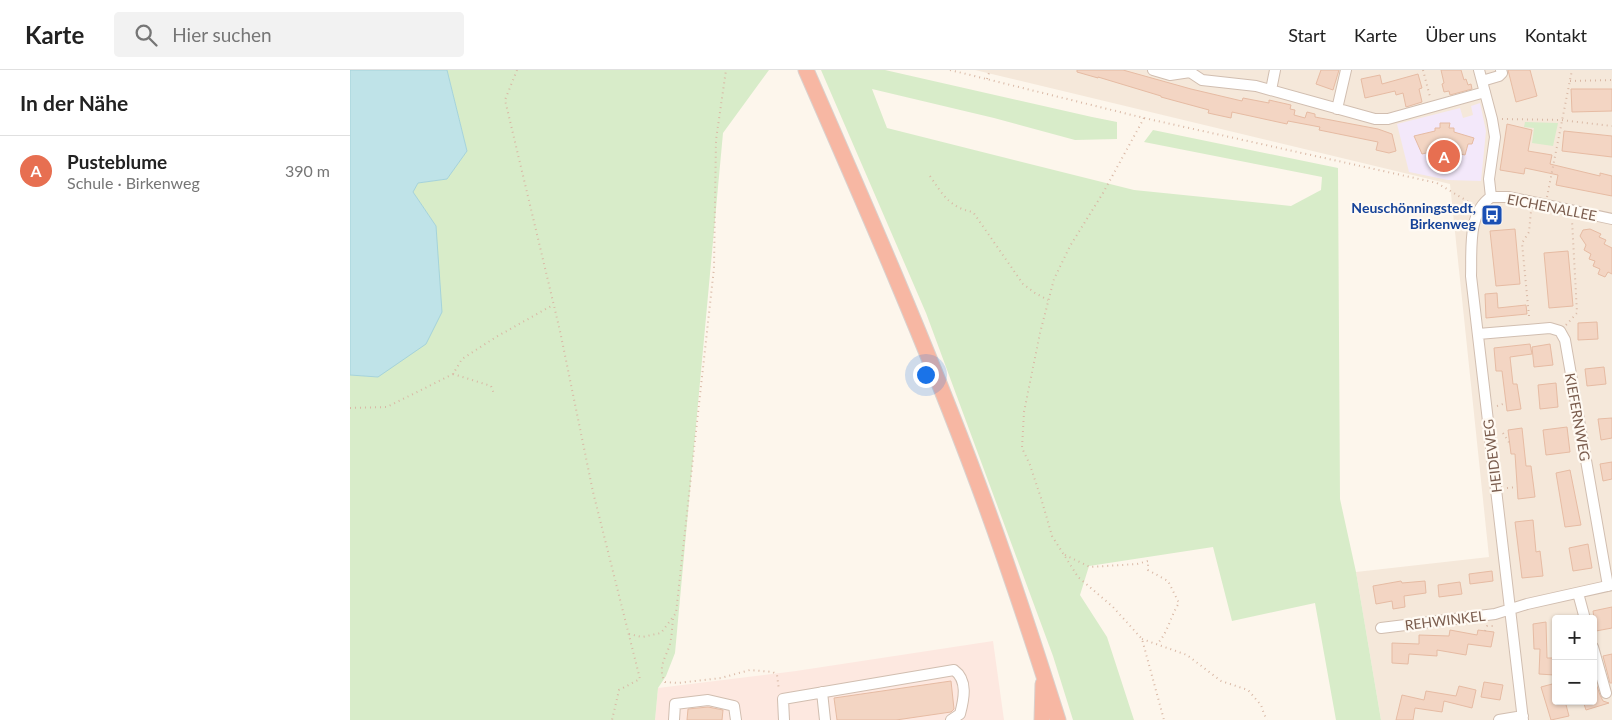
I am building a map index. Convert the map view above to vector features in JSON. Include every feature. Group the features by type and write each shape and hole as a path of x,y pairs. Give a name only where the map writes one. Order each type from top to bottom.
{"highway":[{"path":"806,70 868,211 952,416 978,484 1043,670 1058,720"},
{"path":"1042,720 1043,670"}],"street":[{"path":"1153,70 1170,75 1189,71 1202,80 1256,86 1375,119 1388,119 1485,92"},
{"path":"1271,90 1275,70"},
{"path":"1338,109 1346,70"},
{"path":"1479,70 1495,136 1489,179 1491,197 1479,208"},
{"path":"1482,81 1499,76 1502,73 1501,70"},
{"name":"EICHENALLEE","path":"1491,197 1508,197 1612,219"},
{"name":"HEIDEWEG","path":"1479,208 1475,222 1471,276 1523,718"},
{"name":"KIEFERNWEG","path":"1478,334 1550,328 1560,331 1565,340 1610,586"},
{"name":"REHWINKEL","path":"1381,628 1495,614 1527,604 1610,586"},
{"path":"1578,593 1584,615"},
{"path":"1597,660 1606,692"},
{"path":"784,720 783,700 954,670 959,673 963,680 964,693 960,714 951,720"},
{"path":"822,692 825,720"},
{"path":"674,720 675,704 708,700 734,706 736,720"},
{"path":"1499,720 1523,718"}],"path":[{"path":"518,70 504,100 553,305 593,492 640,679 619,690 612,720"},
{"path":"726,70 716,140 714,268 676,613 670,645 661,668 665,682 678,683 721,678 750,670 774,672 777,675 780,698 783,700"},
{"path":"950,70 1144,118 1438,183 1479,208"},
{"path":"987,79 990,70"},
{"path":"1423,70 1433,107"},
{"path":"1546,199 1572,70"},
{"path":"1570,81 1612,80"},
{"path":"1144,118 1103,193 1060,262 1040,333 1024,412 1022,448 1030,465 1052,536 1063,554 1078,577 1113,607 1142,639 1164,720"},
{"path":"1492,119 1561,120 1612,126"},
{"path":"930,176 945,199 964,210 972,212 1023,284 1048,300"},
{"path":"1529,316 1522,243 1529,232 1531,211"},
{"path":"1564,327 1578,313 1572,220"},
{"path":"350,408 387,407 453,374 462,359 496,337 553,305"},
{"path":"453,374 490,386 494,394"},
{"path":"1491,407 1506,402"},
{"path":"1503,432 1510,444"},
{"path":"1501,489 1517,487"},
{"path":"1063,554 1090,567 1137,564 1148,561 1148,570 1168,582 1179,603 1173,612 1163,638 1157,644"},
{"path":"629,634 642,637 661,633 674,617"},
{"path":"1485,631 1486,626 1494,626"},
{"path":"1142,639 1187,655 1221,681 1248,690 1261,705 1267,720"}],"shaded area":[{"path":"975,70 1612,70 1612,720 1381,720 1356,572 1489,557 1450,184"},
{"path":"1480,103 1486,131 1481,181 1448,180 1409,172 1397,124 1460,108 1463,118 1473,115 1471,106"},
{"path":"993,641 1004,720 655,720 658,688 796,671"}],"green space":[{"path":"447,70 769,70 723,133 675,653 666,676 658,688 655,720 350,720 350,375 378,377 436,226 413,192 418,183 447,179 467,151"},
{"path":"821,70 885,70 1117,122 1117,139 1075,140 994,118 872,89 887,128 1134,190 1291,206 1321,190 1322,177 1144,142 1153,130 1338,168 1340,499 1356,572 1381,720 1336,720 1315,603 1232,621 1213,547 1089,566 1080,595 1107,637 1134,720 1073,720 1053,656 926,313"},
{"path":"1525,122 1558,123 1553,146 1532,143 1534,128 1524,127"}],"water":[{"path":"350,70 447,70 467,151 447,179 418,183 413,192 436,226 442,312 426,344 378,377 350,375"}],"building":[{"path":"1077,70 1123,70 1242,101 1243,98 1269,103 1269,100 1291,105 1290,109 1295,110 1294,115 1305,118 1307,112 1315,114 1315,117 1378,129 1392,134 1396,151 1389,153 1376,150 1378,142 1319,130 1320,127 1288,121 1287,124 1232,112 1231,118 1208,113 1209,110 1077,72"},
{"path":"1321,70 1339,70 1333,90 1316,84"},
{"path":"1441,70 1461,70 1464,80 1466,79 1468,85 1471,84 1472,89 1450,95 1449,91 1444,92"},
{"path":"1508,70 1530,70 1537,96 1516,102"},
{"path":"1418,74 1422,88 1419,89 1422,102 1406,107 1403,93 1396,95 1395,91 1365,98 1361,79 1380,75 1382,84"},
{"path":"1571,89 1612,89 1612,111 1572,112"},
{"path":"1440,123 1450,123 1449,128 1454,128 1454,132 1474,138 1472,144 1468,144 1465,155 1434,151 1422,154 1414,136 1435,131 1435,128 1440,128"},
{"path":"1507,124 1532,130 1528,151 1552,155 1550,164 1600,176 1600,173 1612,176 1612,196 1556,185 1558,175 1525,168 1524,174 1500,170"},
{"path":"1564,131 1612,136 1612,157 1562,151"},
{"path":"1515,229 1520,284 1496,286 1490,231"},
{"path":"1590,229 1601,234 1599,237 1606,240 1604,244 1612,248 1612,274 1608,272 1605,277 1598,274 1600,269 1593,266 1595,261 1589,259 1591,254 1584,250 1586,245 1580,236 1583,230"},
{"path":"1568,251 1573,306 1549,308 1544,253"},
{"path":"1497,293 1498,308 1526,305 1527,314 1486,318 1485,294"},
{"path":"1597,322 1598,339 1578,340 1578,323"},
{"path":"1530,344 1532,354 1510,357 1513,384 1517,384 1521,409 1507,411 1502,371 1496,371 1494,348"},
{"path":"1550,344 1553,365 1534,367 1532,347"},
{"path":"1604,367 1606,384 1587,386 1585,369"},
{"path":"1556,383 1558,407 1540,409 1538,385"},
{"path":"1612,418 1612,438 1601,440 1598,419"},
{"path":"1567,427 1570,452 1546,455 1543,430"},
{"path":"1522,428 1526,466 1531,466 1535,497 1518,499 1515,454 1511,454 1508,430"},
{"path":"1612,462 1612,479 1603,481 1600,464"},
{"path":"1570,470 1581,525 1565,527 1556,473"},
{"path":"1533,520 1536,552 1540,551 1543,576 1522,578 1515,522"},
{"path":"1588,544 1592,568 1573,571 1569,548"},
{"path":"1492,571 1493,581 1470,584 1469,574"},
{"path":"1401,581 1402,583 1425,581 1426,593 1404,596 1405,607 1393,609 1392,601 1376,604 1373,586"},
{"path":"1460,582 1462,594 1439,597 1438,585"},
{"path":"1612,607 1612,628 1597,631 1597,615 1594,615 1593,611"},
{"path":"1546,622 1547,658 1552,658 1552,675 1539,674 1540,649 1534,649 1533,624"},
{"path":"1450,630 1477,635 1478,630 1494,632 1491,647 1468,644 1466,655 1437,650 1437,656 1409,654 1408,664 1392,663 1392,643 1419,644 1419,635 1449,636"},
{"path":"1612,654 1612,683 1610,683 1603,656"},
{"path":"951,681 954,709 951,712 896,720 837,720 834,698"},
{"path":"1484,682 1503,685 1500,700 1481,697"},
{"path":"1552,684 1552,705 1566,705 1569,716 1551,720 1541,687"},
{"path":"1459,686 1476,690 1472,708 1444,701 1442,712 1415,708 1413,720 1396,720 1402,695 1424,700 1426,691 1456,696"},
{"path":"1597,686 1603,701 1609,703 1586,710 1584,705 1597,705"},
{"path":"708,707 723,710 722,720 687,720 688,709"}],"place":[{"name":"Pusteblume","path":"1444,156"},
{"name":"Neuschönningstedt, Birkenweg","path":"1492,215"}]}
